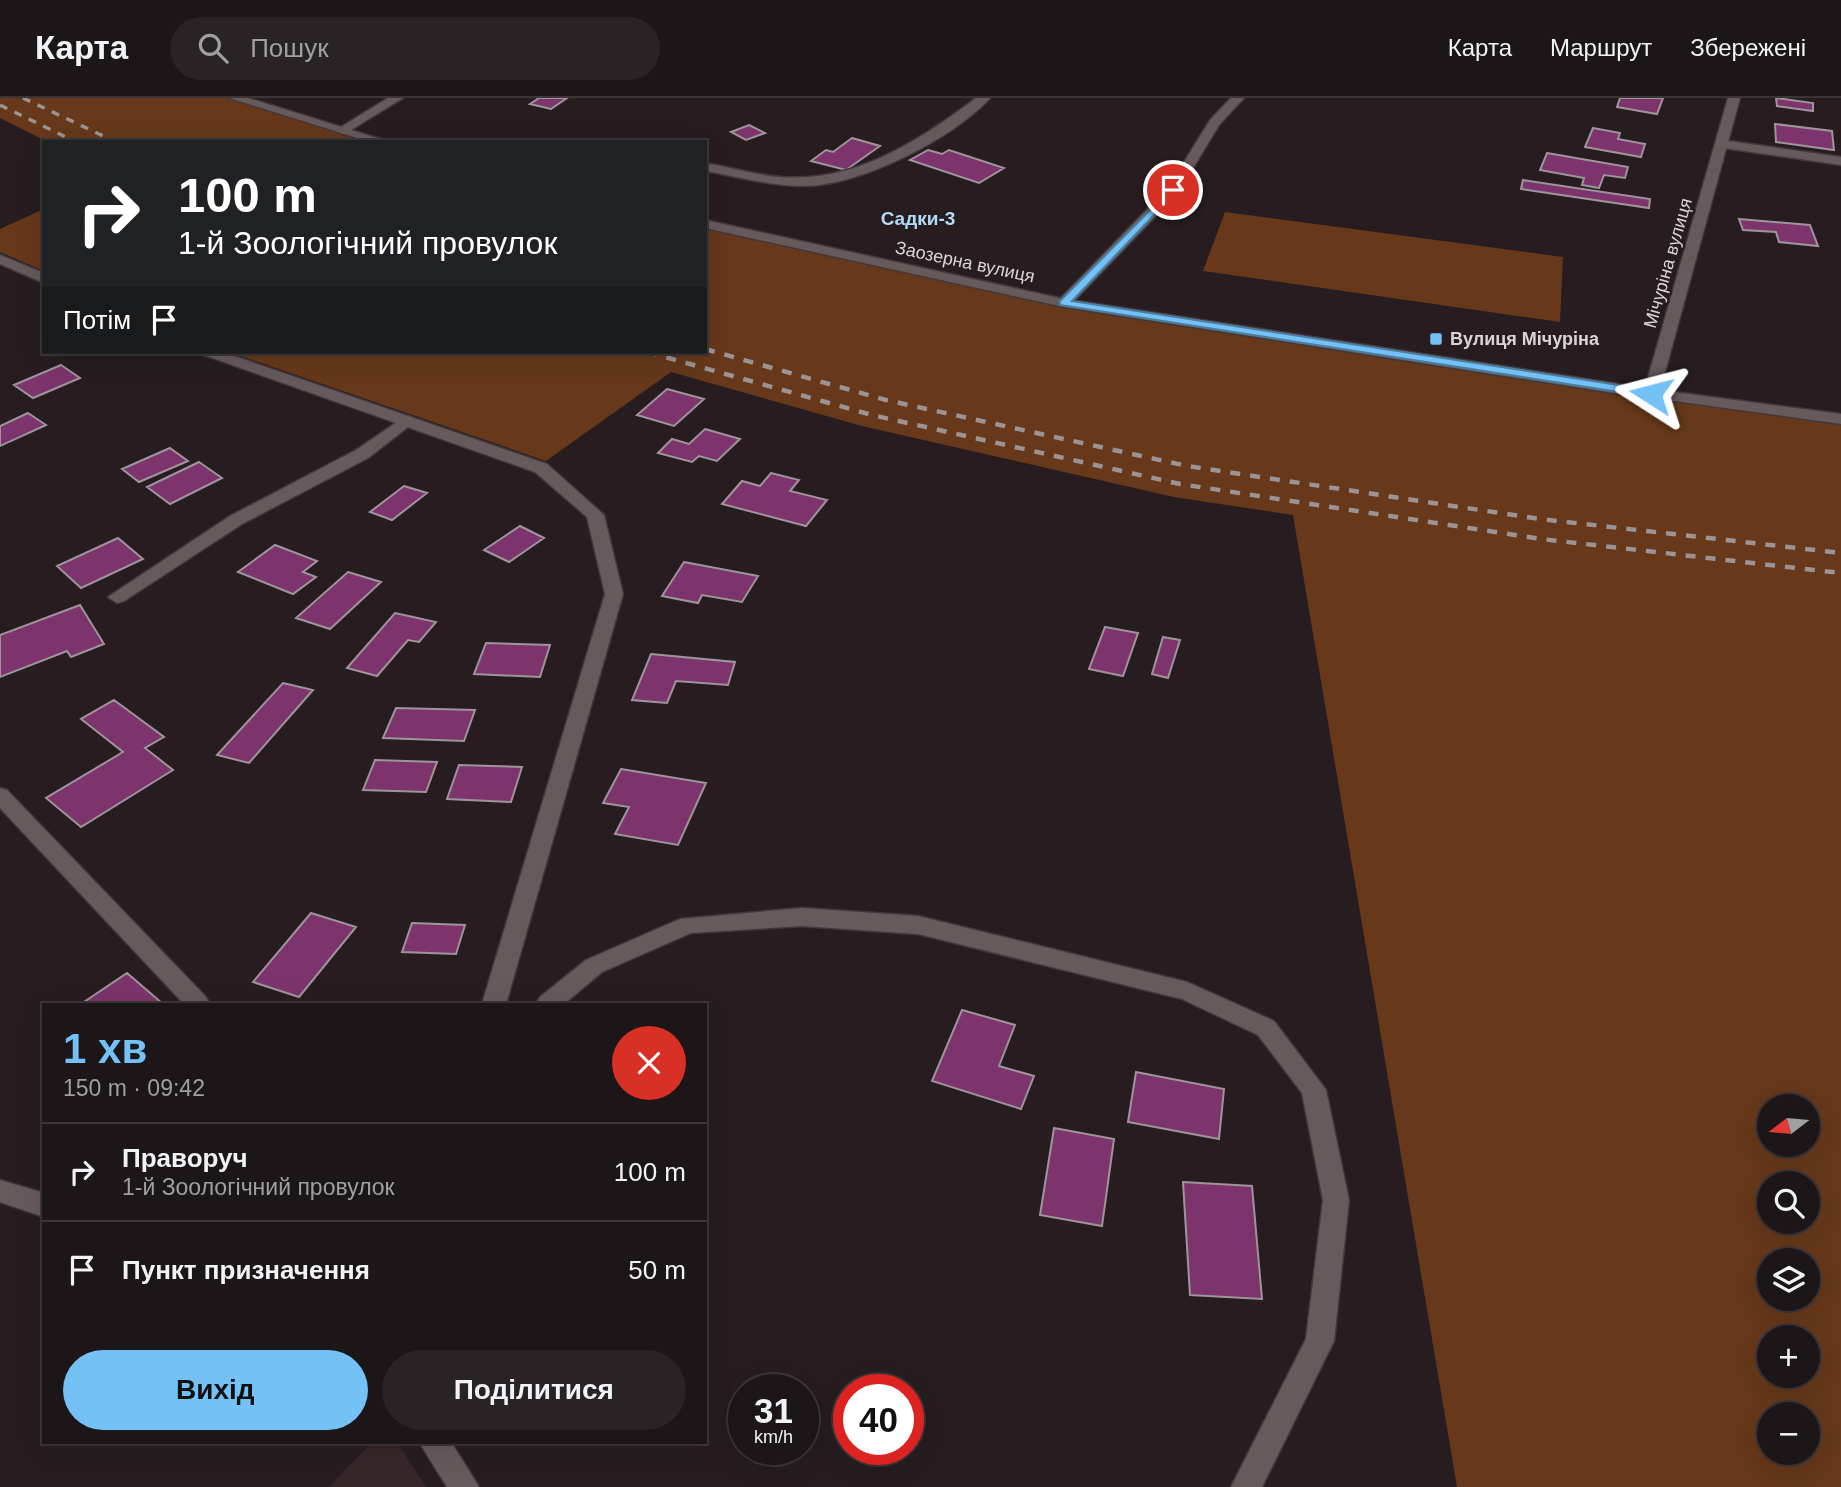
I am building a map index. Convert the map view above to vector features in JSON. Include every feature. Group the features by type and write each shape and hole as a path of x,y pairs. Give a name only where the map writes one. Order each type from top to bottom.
{"street":[{"path":"235,98 376,140"},
{"path":"342,131 397,98"},
{"path":"707,167 780,181 815,181 849,176 868,170 944,130 984,98"},
{"path":"1064,303 1173,190 1214,123 1238,98"},
{"name":"Мічуріна вулиця","path":"1651,394 1734,98"},
{"path":"1722,144 1841,161"},
{"name":"Заозерна вулиця","path":"707,224 1064,303 1651,394 1841,419"},
{"path":"0,259 42,278"},
{"path":"215,354 541,468 595,515 614,594 494,1003"},
{"path":"117,597 236,520 362,454 406,421"},
{"path":"0,795 197,1003"},
{"path":"549,1003 594,966 688,925 802,917 918,925 1187,991 1266,1028 1314,1090 1336,1200 1320,1340 1246,1487"},
{"path":"0,1191 42,1204"},
{"path":"435,1444 464,1487"}],"shaded area":[{"path":"0,98 235,98 377,140 44,140 0,118"},
{"path":"42,210 42,270 0,252 0,229"},
{"path":"1225,212 1563,257 1560,322 1203,271"},
{"path":"707,224 1064,303 1841,419 1841,1487 1457,1487 1293,515 1174,497 862,426 671,372 546,461 235,354 707,354"},
{"path":"370,1444 398,1444 426,1487 329,1487"}],"building":[{"path":"539,98 567,98 551,109 530,104"},
{"path":"1620,98 1663,98 1657,114 1617,107"},
{"path":"1776,98 1813,103 1813,111 1777,106"},
{"path":"1775,124 1832,131 1834,150 1776,142"},
{"path":"749,125 765,133 746,140 731,132"},
{"path":"1593,128 1620,133 1618,139 1645,144 1641,157 1585,147"},
{"path":"852,138 880,146 846,170 811,161 826,150 833,152"},
{"path":"928,150 942,154 949,150 1004,168 979,183 910,160"},
{"path":"1547,153 1628,167 1625,178 1604,175 1599,188 1582,185 1584,178 1540,170"},
{"path":"1523,180 1650,199 1649,208 1521,189"},
{"path":"1739,219 1810,225 1818,246 1779,242 1776,232 1743,230"},
{"path":"61,365 80,378 33,398 14,385"},
{"path":"667,389 704,399 674,426 637,415"},
{"path":"28,413 46,425 0,446 0,426"},
{"path":"705,429 740,439 717,461 699,456 692,462 658,453 672,439 689,444"},
{"path":"170,448 188,461 139,482 122,469"},
{"path":"199,462 222,478 170,504 147,487"},
{"path":"771,473 799,480 790,491 827,500 806,526 722,504 742,481 760,486"},
{"path":"404,486 427,493 392,520 370,512"},
{"path":"520,526 544,538 509,562 484,550"},
{"path":"118,538 143,559 81,588 57,566"},
{"path":"275,545 317,561 303,572 316,577 293,594 238,572"},
{"path":"684,562 758,576 742,602 702,595 698,603 662,596"},
{"path":"348,572 381,582 330,629 296,618"},
{"path":"80,605 104,644 71,657 67,651 0,677 0,635"},
{"path":"395,613 436,622 419,642 408,640 377,676 347,668"},
{"path":"1105,627 1138,633 1123,676 1089,669"},
{"path":"1163,637 1180,640 1168,678 1152,674"},
{"path":"486,643 550,645 540,677 474,674"},
{"path":"651,654 735,662 728,685 676,681 667,703 632,700"},
{"path":"283,683 313,690 249,763 217,755"},
{"path":"114,700 164,737 145,748 173,770 81,827 46,798 123,752 81,719"},
{"path":"396,708 475,710 464,741 383,738"},
{"path":"375,760 437,762 426,792 363,790"},
{"path":"459,765 522,767 511,802 447,799"},
{"path":"621,769 706,783 678,845 615,834 629,807 603,803"},
{"path":"311,913 356,927 299,997 253,982"},
{"path":"412,923 465,925 456,954 402,952"},
{"path":"127,973 162,1003 82,1003"},
{"path":"962,1010 1015,1025 999,1066 1034,1076 1021,1109 932,1081"},
{"path":"1136,1072 1224,1089 1219,1139 1128,1122"},
{"path":"1054,1128 1114,1139 1102,1226 1040,1215"},
{"path":"1183,1182 1252,1186 1262,1299 1190,1295"}],"railway":[{"path":"23,98 112,140"},
{"path":"0,105 72,140"},
{"path":"707,350 886,400 1187,466 1540,519 1841,553"},
{"path":"654,354 872,415 1180,484 1541,539 1841,573"}],"place":[{"name":"Вулиця Мічуріна","path":"1436,339"}],"district":[{"name":"Садки-3","path":"918,218"}],"route":[{"path":"1173,190 1064,303 1651,394"}]}
